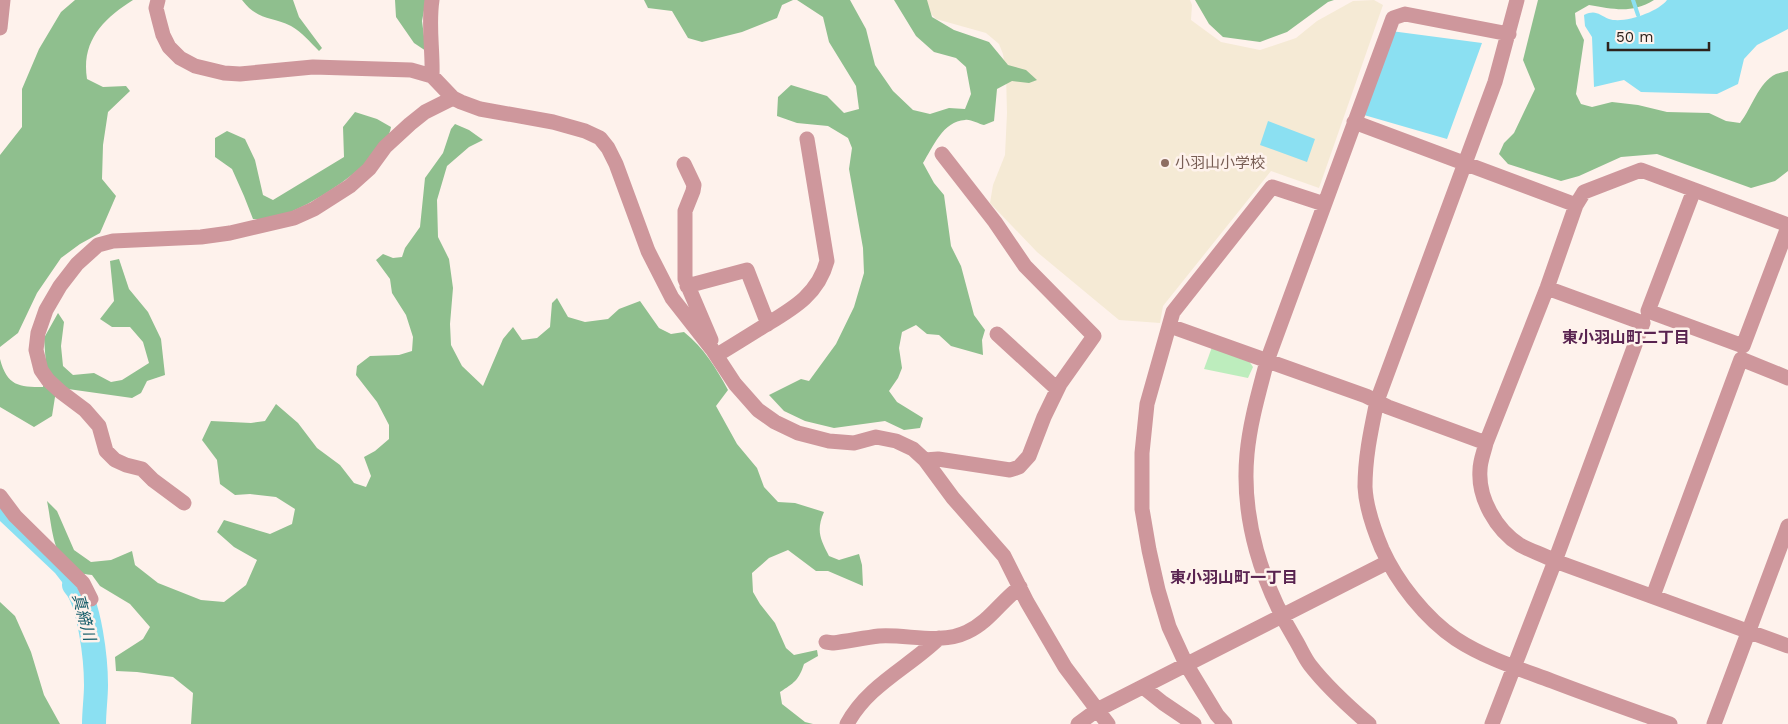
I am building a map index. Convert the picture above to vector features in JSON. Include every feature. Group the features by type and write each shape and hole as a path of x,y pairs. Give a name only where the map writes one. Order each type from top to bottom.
{"street":[{"path":"0,28 3,0"},
{"path":"158,0 156,8 169,47 180,58 202,68 224,74 313,67 411,70 432,76 452,98 480,109 553,122 585,130 600,138 608,148 616,164 648,251 672,298 717,356 735,384 758,410 775,422 798,433 829,441 854,442 876,437 896,441 913,449 925,460 954,498 1004,556 1065,667 1108,724"},
{"path":"432,0 430,38 433,54 432,76"},
{"path":"1518,0 1495,82 1377,401 1367,447 1365,489 1375,533 1388,562 1416,601 1455,638 1483,654 1514,667 1670,724"},
{"path":"1370,724 1347,706 1310,665 1282,617 1266,581 1253,540 1248,498 1247,456 1252,417 1267,361 1393,18 1405,14 1509,34"},
{"path":"184,503 153,480 142,469 115,460 106,451 99,426 85,410 54,386 41,370 36,350 38,333 46,310 60,286 77,264 98,245 113,240 192,237 230,233 294,218 314,209 350,186 369,168 385,147 410,124 425,112 452,98"},
{"path":"1354,122 1576,205"},
{"path":"717,356 794,309 819,282 827,261 807,139"},
{"path":"925,460 938,459 1010,470 1019,467 1029,456 1057,389 1094,336 1025,266 995,222 942,154"},
{"path":"684,164 694,184 684,220 685,279 708,330 717,356"},
{"path":"1694,190 1648,311 1743,346 1788,226 1694,190 1641,170 1584,192 1576,205 1547,288 1486,443 1480,469 1481,491 1490,512 1503,531 1519,544 1555,561 1788,646"},
{"path":"1225,724 1217,715 1186,664 1169,627 1158,590 1142,509 1142,453 1147,404 1173,312 1272,187 1324,204"},
{"path":"687,286 748,270 768,324"},
{"path":"1492,724 1555,561 1643,323 1547,288"},
{"path":"1170,326 1366,396 1388,407 1486,443"},
{"path":"997,334 1057,389"},
{"path":"1652,596 1741,359 1788,378"},
{"path":"0,496 15,516 83,583 91,599"},
{"path":"1714,724 1788,526"},
{"path":"1078,724 1097,710 1142,686 1388,562"},
{"path":"826,642 833,643 880,636 938,638 966,633 980,624 1020,588"},
{"path":"847,724 864,699 938,638"},
{"path":"1142,686 1194,724"}],"shaded area":[{"name":"小羽山小学校","path":"918,0 1190,0 1192,5 1191,20 1221,42 1260,50 1296,38 1317,21 1353,1 1374,0 1383,5 1319,188 1271,171 1163,306 1160,323 1119,320 1037,252 990,203 993,185 1005,155 1007,113 1006,74 1003,54 999,44 986,33 936,19"}],"green space":[{"path":"75,0 133,0 112,15 96,32 87,53 87,79 103,87 126,86 130,91 108,112 103,145 102,179 116,196 100,233 80,244 61,258 37,293 18,333 0,347 0,155 22,127 22,89 39,49 61,12"},
{"path":"242,0 293,0 299,17 322,48 319,51 295,28 254,12"},
{"path":"395,0 426,0 422,21 426,51 414,43 396,17"},
{"path":"644,0 793,0 782,5 777,18 742,32 702,42 688,38 672,11 648,8"},
{"path":"797,0 850,0 866,29 875,65 893,91 913,110 930,114 949,108 965,109 971,94 966,67 956,58 934,52 916,36 894,0 927,0 932,17 954,30 989,42 1008,65 1026,70 1037,80 1029,83 1012,81 997,89 994,121 984,125 970,120 957,121 939,136 923,163 934,183 944,195 951,246 961,266 974,315 985,330 982,340 983,355 951,346 939,335 927,334 916,325 902,332 899,348 902,368 889,391 897,402 923,418 920,428 904,430 885,421 834,428 805,421 784,411 769,395 801,379 809,381 836,344 854,307 864,273 863,248 849,169 852,148 848,138 828,126 797,123 777,116 778,97 791,85 827,96 844,113 859,109 856,86 829,42 823,17"},
{"path":"1195,0 1334,0 1328,2 1287,32 1260,42 1223,37 1209,24"},
{"path":"1538,0 1654,0 1630,9 1614,9 1589,5 1575,13 1576,24 1584,40 1576,94 1581,104 1592,107 1612,102 1638,105 1667,112 1709,113 1726,121 1740,123 1764,83 1776,74 1788,71 1788,171 1775,181 1751,188 1657,154 1621,157 1579,176 1561,181 1508,164 1499,154 1504,143 1514,133 1535,89 1523,60"},
{"path":"355,112 377,119 391,127 386,140 375,154 359,169 322,196 286,214 270,219 253,219 232,169 215,157 215,138 227,131 245,139 255,160 263,195 273,200 344,157 343,127"},
{"path":"455,124 469,130 483,140 469,147 447,166 437,200 438,237 449,259 453,288 450,324 451,345 462,366 483,386 503,339 513,327 522,340 537,338 550,327 552,303 557,298 568,317 585,322 608,319 619,309 640,301 659,328 671,334 684,332 698,345 714,366 728,390 716,406 737,444 757,468 764,487 778,502 795,503 824,512 820,524 820,534 829,556 839,560 859,554 862,565 863,586 828,571 816,571 788,550 769,558 752,573 753,592 775,623 786,648 794,655 817,650 818,656 804,664 795,681 780,692 782,704 805,722 813,724 191,724 193,693 173,677 116,671 115,657 143,639 150,627 130,604 100,586 92,575 75,572 66,565 54,539 47,501 57,511 74,550 91,562 111,560 132,551 135,565 158,583 201,600 224,602 246,585 257,560 234,547 217,532 224,520 270,534 292,524 295,509 276,497 250,494 235,495 220,484 217,460 202,440 211,421 251,423 265,421 276,404 298,423 317,448 340,465 354,483 366,487 371,476 364,457 375,451 389,439 389,425 377,402 356,375 357,366 370,356 399,355 412,351 413,337 406,315 392,293 390,279 376,260 383,254 393,258 402,257 405,248 420,227 425,178 443,153 451,129"},
{"path":"119,259 129,289 148,312 161,339 165,375 147,381 141,393 132,398 68,389 55,397 52,416 34,427 0,407 0,359 10,380 21,385 43,387 46,365 44,338 58,313 64,322 61,346 63,366 73,375 94,373 111,382 122,380 149,363 143,342 130,327 112,327 100,319 114,301 110,261"},
{"path":"1212,347 1247,358 1253,367 1248,378 1204,369"},
{"path":"0,602 15,616 31,652 44,695 60,724 0,724"}],"water":[{"path":"1667,0 1788,0 1788,29 1757,45 1744,59 1738,84 1717,94 1641,92 1624,80 1594,87 1592,37 1585,26 1584,15 1595,13 1609,19 1623,20 1649,13"},
{"path":"1391,31 1482,43 1447,139 1364,115"},
{"path":"1268,121 1315,139 1307,162 1260,145"},
{"path":"0,505 88,597 87,614 55,573 0,521"}],"waterway":[{"path":"1633,0 1638,15"},
{"name":"真締川","path":"74,585 80,593 84,604 91,632 96,685 94,724"}],"place":[{"name":"小羽山小学校","path":"1165,163"}],"district":[{"name":"東小羽山町二丁目","path":"1626,337"},
{"name":"東小羽山町一丁目","path":"1234,577"}]}
